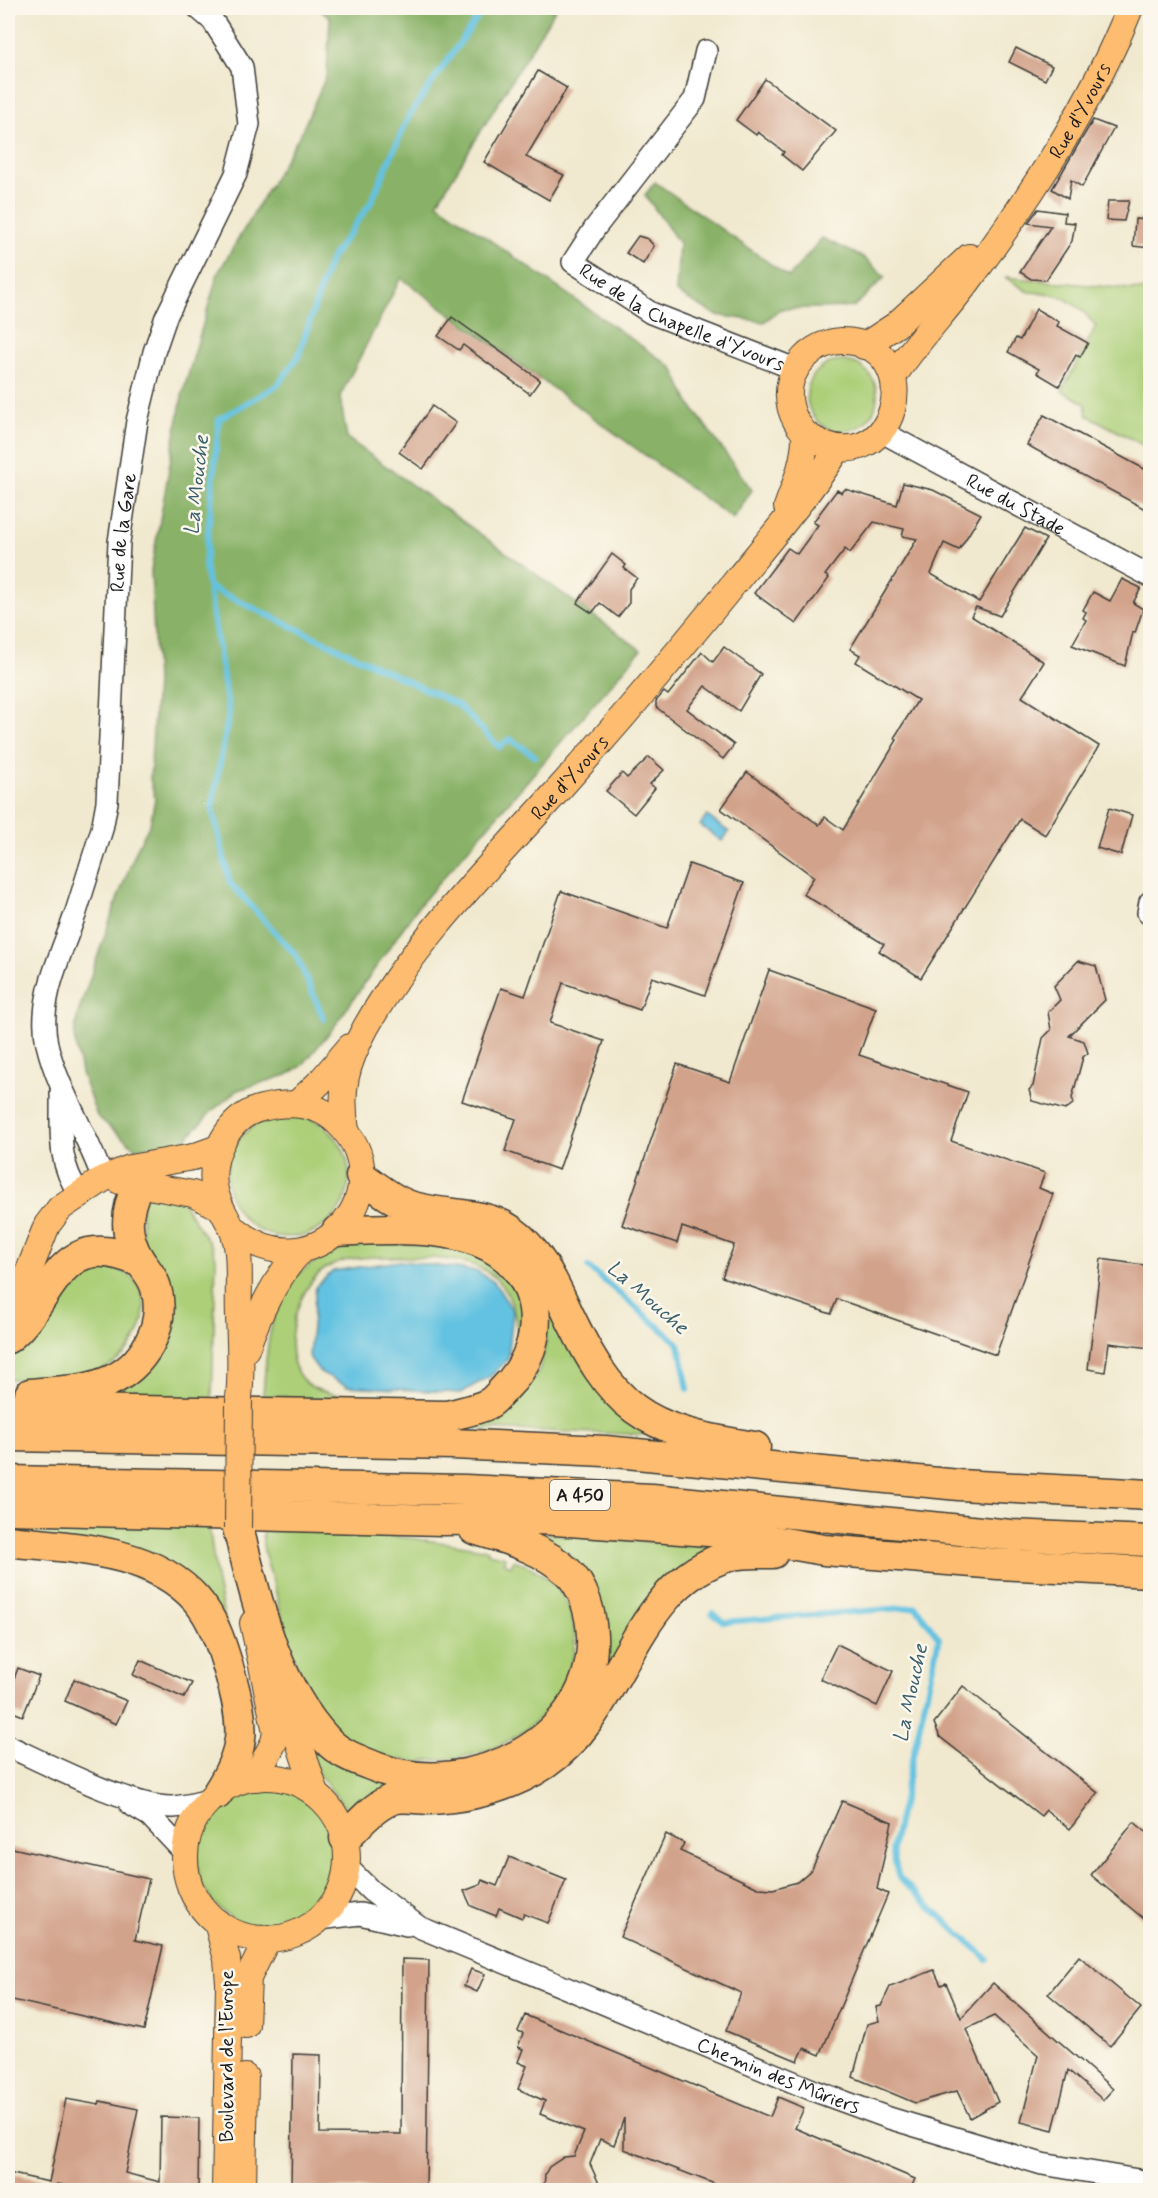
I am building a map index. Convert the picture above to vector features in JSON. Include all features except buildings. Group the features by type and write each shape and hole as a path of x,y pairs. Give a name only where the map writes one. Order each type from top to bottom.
{"highway":[{"path":"8,1395 88,1388 108,1382 140,1359 150,1344 157,1327 157,1290 150,1274 140,1262 128,1234 127,1215 147,1174"},
{"path":"361,1176 393,1199 409,1206 475,1216 496,1222 513,1232 540,1262 599,1371 629,1406 650,1420 718,1442 811,1456 849,1475"},
{"path":"8,1409 448,1416 489,1404 517,1377 528,1358 534,1336 535,1311 530,1290 518,1270 501,1253 478,1241 450,1232 337,1231"},
{"path":"8,1338 23,1326 59,1269 75,1259 95,1252 129,1257 140,1262"},
{"name":"A 450","path":"8,1436 453,1444 570,1450 1060,1492 1150,1495"},
{"name":"A 450","path":"8,1481 466,1490 652,1499 1011,1535 1150,1541"},
{"path":"8,1509 442,1520 541,1519 723,1532 824,1550 998,1564 1150,1572"},
{"path":"238,1528 261,1617 289,1684 328,1742 356,1759 388,1772 426,1778 464,1776 503,1764 538,1742 563,1721 582,1689 593,1653 592,1624 583,1594 569,1573 544,1555 518,1542 442,1520"},
{"path":"8,1541 86,1550 138,1562 178,1583 196,1598 212,1622 221,1644 239,1707 241,1730 234,1766 213,1797"},
{"path":"345,1838 374,1810 392,1799 462,1796 498,1787 546,1763 580,1732 598,1708 638,1636 657,1608 684,1581 708,1564 734,1555 791,1554 824,1550"}],"main road":[{"name":"Rue d'Yvours","path":"1019,208 1043,174 1081,106 1130,8"},
{"path":"864,346 896,326 930,296 1019,208"},
{"path":"894,377 913,346 969,280 1019,208"},
{"path":"844,342 864,346 882,358 894,377 896,400 894,412 882,432 862,445 838,449 820,444 805,434 791,410 789,396 795,369 813,350 825,344 844,342"},
{"path":"779,528 801,468 805,434"},
{"name":"Rue d'Yvours","path":"365,1028 381,1002 440,923 640,700 779,528 838,449"},
{"path":"298,1103 320,1082 365,1028"},
{"path":"346,1130 342,1088 365,1028"},
{"path":"298,1103 316,1107 346,1130 356,1145 361,1176 358,1198 352,1214 337,1231 320,1244 300,1251 266,1248 248,1240 235,1230 220,1207 214,1179 218,1148 240,1119 255,1109 298,1103"},
{"path":"8,1324 47,1225 60,1208 79,1193 103,1179 147,1174 218,1148"},
{"path":"147,1174 220,1207"},
{"path":"235,1230 242,1358 238,1528 250,1612 276,1732 274,1742 255,1778"},
{"path":"242,1358 256,1319 277,1278 300,1251"},
{"path":"250,1612 282,1690 316,1794"},
{"path":"274,1777 292,1781 316,1794 334,1814 345,1838 346,1867 338,1896 319,1919 304,1930 286,1936 268,1938 232,1931 217,1922 196,1899 190,1884 185,1854 190,1830 213,1797 237,1782 255,1778 274,1777"},
{"name":"Boulevard de l'Europe","path":"217,1922 227,1959 229,1983 225,2190"},
{"name":"Boulevard de l'Europe","path":"243,2190 246,1997 248,1978 268,1938"}],"street":[{"name":"Rue de la Gare","path":"103,1179 93,1150 61,1084 48,1046 45,1013 50,985 99,839 107,802 119,542 138,422 154,352 166,317 236,174 249,124 242,67 213,21 198,8"},
{"name":"Rue de la Chapelle d'Yvours","path":"706,51 695,99 596,228 573,262 651,314 795,369"},
{"name":"Rue du Stade","path":"882,432 1150,576"},
{"name":"Rue de la Gare","path":"61,1084 61,1154 72,1184 79,1193"},
{"path":"8,1746 103,1788 150,1816 185,1854"},
{"path":"103,1788 172,1807 213,1797"},
{"name":"Chemin des Mûriers","path":"346,1867 379,1898 419,1927"},
{"name":"Chemin des Mûriers","path":"319,1919 360,1914 419,1927 815,2091 889,2118 1042,2164 1150,2182"}],"green space":[{"path":"316,8 556,8 437,203 673,368 689,403 752,490 733,519 401,278 340,396 347,438 641,650 417,908 334,1027 302,1066 287,1075 238,1090 212,1111 183,1142 135,1148 97,1116 81,1073 74,1037 78,1013 118,897 138,846 150,824 155,799 150,779 156,682 151,570 182,396 218,273 301,133 327,74 330,17"},
{"path":"655,182 789,277 822,238 863,257 885,277 854,307 781,309 764,322 716,315 676,292 679,243 645,195"},
{"path":"1005,277 1150,291 1150,449 1087,415 1085,403 1062,391 1096,326 1082,310 1064,298 1045,293 1028,292"},
{"path":"849,361 862,367 871,376 875,382 877,396 875,410 867,421 856,429 835,431 817,421 809,410 807,389 817,371 828,363"},
{"path":"288,1115 311,1119 331,1133 345,1153 349,1176 345,1199 331,1219 311,1233 288,1237 265,1233 245,1219 231,1199 227,1176 231,1153 245,1133 265,1119"},
{"path":"143,1193 185,1197 185,1206 212,1247 216,1258 212,1399 102,1398 157,1356 141,1245"},
{"path":"360,1243 439,1246 465,1250 487,1259 505,1276 518,1297 523,1320 518,1342 515,1315 508,1295 497,1280 483,1270 447,1259 381,1257 352,1259 325,1269 304,1293 292,1328 291,1347 294,1364 301,1378 314,1388 332,1394 363,1398 351,1401 263,1396 271,1329 282,1297 302,1271 315,1262"},
{"path":"90,1268 115,1269 131,1277 141,1291 144,1308 141,1327 132,1345 118,1360 88,1375 54,1379 8,1379 8,1354 36,1329 74,1279"},
{"path":"540,1283 655,1435 456,1428 497,1414 522,1395 539,1371 546,1342"},
{"path":"8,1521 209,1525 217,1584 227,1629 215,1606 8,1530"},
{"path":"263,1527 404,1537 488,1550 488,1553 505,1557 504,1563 511,1566 514,1560 544,1576 563,1597 573,1622 574,1649 568,1676 554,1701 534,1723 508,1741 488,1750 422,1763 372,1753 351,1742 333,1727 318,1708 306,1686 288,1639 266,1561"},
{"path":"528,1532 720,1547 610,1667 604,1659 607,1632"},
{"path":"304,1732 400,1786 348,1811 318,1773"},
{"path":"267,1787 294,1792 317,1807 332,1830 337,1857 332,1884 317,1907 294,1922 267,1927 240,1922 217,1907 202,1884 197,1857 202,1830 217,1807 240,1792"}],"water":[{"path":"707,816 729,832 722,841 700,825"},
{"path":"400,1261 477,1271 494,1282 513,1311 508,1359 492,1375 461,1393 347,1386 320,1372 309,1357 316,1286 333,1271"}],"waterway":[{"name":"La Mouche","path":"324,1019 296,955 230,883 212,807 229,714 205,565 219,419 278,385 298,357 330,260 370,204 409,116 484,8"},
{"path":"211,588 458,705 499,747 510,739 535,756"},
{"name":"La Mouche","path":"588,1267 679,1344 688,1389"},
{"name":"La Mouche","path":"712,1613 724,1622 916,1607 939,1638 892,1850 899,1878 987,1959"}]}
